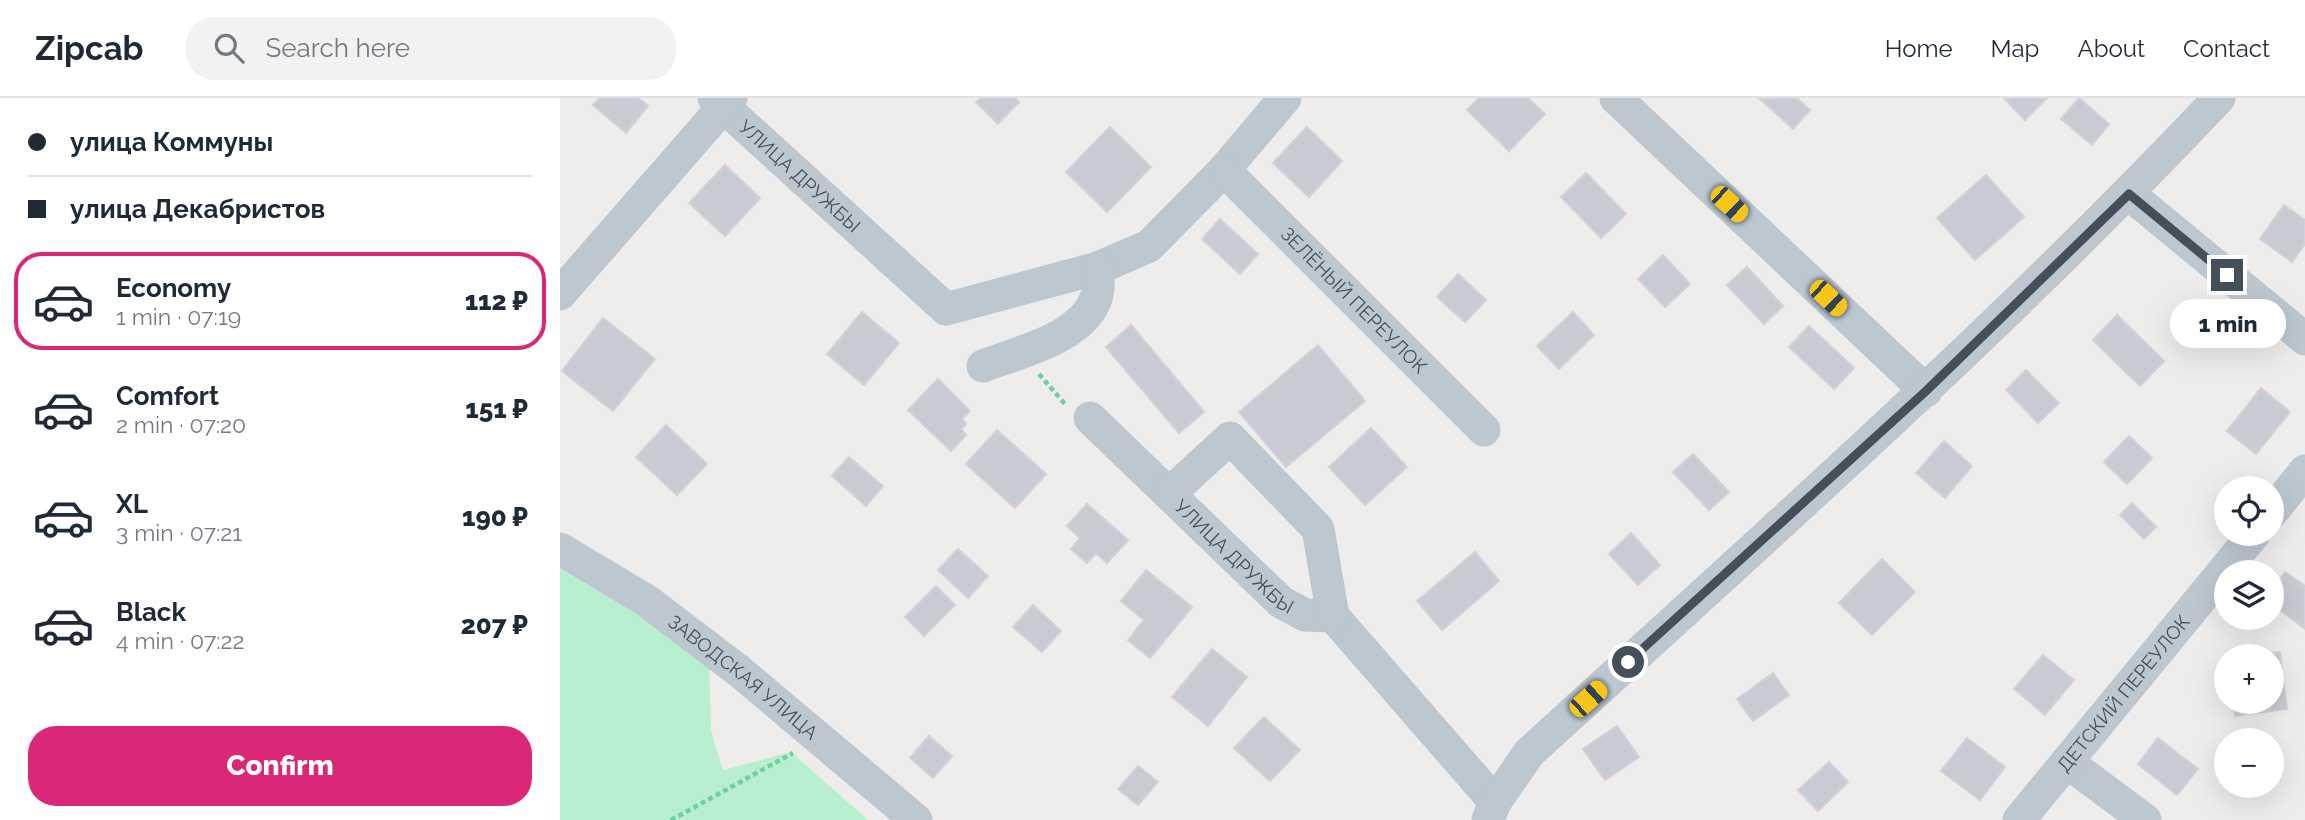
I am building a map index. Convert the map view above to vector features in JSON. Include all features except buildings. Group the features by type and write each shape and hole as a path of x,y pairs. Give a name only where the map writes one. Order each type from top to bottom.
{"street":[{"path":"983,366 1066,332 1087,316 1097,295 1098,268 1149,246 1224,170 1285,98"},
{"path":"1616,98 1926,391"},
{"path":"1170,493 1230,438 1318,529 1333,616 1492,811 1529,753 1926,391 2129,194 2219,98"},
{"path":"560,294 723,101"},
{"name":"УЛИЦА ДРУЖБЫ","path":"723,101 946,309 1098,268"},
{"name":"ЗЕЛЁНЫЙ ПЕРЕУЛОК","path":"1224,170 1484,430"},
{"path":"2129,194 2305,340"},
{"name":"УЛИЦА ДРУЖБЫ","path":"1090,418 1281,602 1305,615 1333,616"},
{"path":"2284,497 2305,471"},
{"name":"ДЕТСКИЙ ПЕРЕУЛОК","path":"2019,820 2244,546"},
{"name":"ЗАВОДСКАЯ УЛИЦА","path":"560,549 648,601 739,671 916,820"},
{"path":"2067,762 2145,820"}],"path":[{"path":"1025,349 1045,384 1078,417 1090,418"},
{"path":"671,820 817,738"}],"green space":[{"path":"560,569 709,657 711,731 723,770 791,752 868,820 560,820"}],"route":[{"path":"1628,662 1926,391 2129,194 2227,275"}]}
